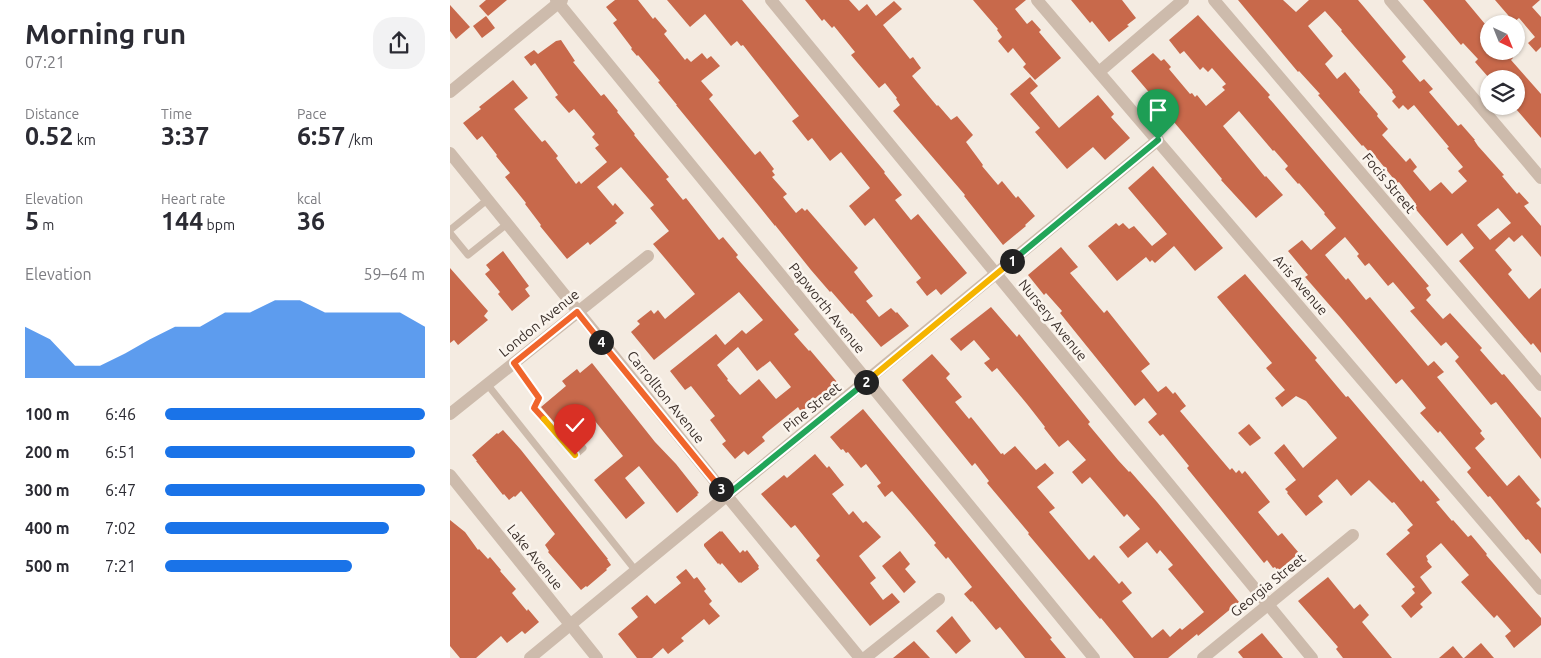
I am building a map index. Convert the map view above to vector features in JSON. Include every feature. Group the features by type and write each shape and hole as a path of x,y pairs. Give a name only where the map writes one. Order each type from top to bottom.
{"street":[{"name":"Nursery Avenue","path":"771,0 1312,658"},
{"name":"Aris Avenue","path":"1037,0 1541,589"},
{"path":"1099,72 1183,0"},
{"name":"Focis Street","path":"1214,0 1541,385"},
{"path":"1390,0 1541,178"},
{"path":"450,92 559,1"},
{"name":"Papworth Avenue","path":"559,1 1094,658"},
{"name":"Pine Street","path":"530,658 1158,140"},
{"name":"Carrollton Avenue","path":"450,153 726,496 860,658"},
{"name":"London Avenue","path":"450,414 648,256"},
{"name":"Lake Avenue","path":"450,475 597,658"},
{"name":"Georgia Street","path":"1203,658 1353,535"},
{"path":"865,658 939,599"}],"lane":[{"path":"487,200 450,232 468,255 507,224"},
{"path":"514,363 539,398 534,408 575,455 584,448"},
{"path":"487,384 636,571"}],"building":[{"path":"486,0 507,0 488,16 479,6"},
{"path":"615,0 638,0 653,19 655,17 667,31 664,34 685,60 687,58 691,62 702,53 707,59 711,56 720,66 701,81 713,95 709,99 755,155 760,151 774,169 772,171 775,175 772,177 787,194 783,197 796,213 802,208 805,211 807,209 858,268 854,272 873,296 866,301 879,317 891,308 909,326 881,347 852,313 830,292 676,105 658,82 660,81 631,49 613,23 617,20 606,7"},
{"path":"667,0 742,0 885,172 902,195 895,200 911,220 918,214 967,273 941,295 936,289 927,296 916,282 921,278 874,218 865,226 849,206 870,188 841,152 830,161 812,138 808,141 792,121 799,116 743,45 741,46 737,41 731,46 705,14 690,27"},
{"path":"805,0 849,0 859,11 867,4 876,16 894,1 902,9 883,25 910,59 913,57 921,68 912,76 951,120 957,116 973,135 966,142 982,166 998,185 1002,181 1016,198 1018,196 1035,216 1026,226 1003,245 965,195 893,111 900,105 885,83 879,88 851,55 855,52 834,26 832,28 824,19 822,21"},
{"path":"973,0 1026,0 1015,9 1027,24 1032,20 1041,30 1039,32 1061,58 1035,80 1023,67 1026,64 1013,48 1008,53 998,41 1002,37 998,29"},
{"path":"1071,0 1122,0 1136,18 1109,42"},
{"path":"1238,0 1283,0 1296,12 1309,0 1358,0 1406,57 1402,61 1420,82 1424,79 1433,89 1429,92 1458,126 1461,124 1475,140 1517,194 1519,192 1529,203 1524,206 1541,226 1541,257 1522,235 1514,242 1509,237 1495,250 1512,270 1508,274 1529,299 1541,288 1541,353 1533,343 1531,345 1459,261 1474,248 1462,233 1447,246 1413,206 1416,204 1399,182 1397,183 1372,152 1370,153 1362,146 1318,95 1320,94 1298,72","holes":["1325,11 1393,91 1396,97 1392,101 1399,109 1403,105 1408,110 1414,105 1463,167 1458,171 1467,181 1452,194 1441,182 1430,191 1413,171 1417,167 1410,158 1406,162 1382,135 1388,129 1359,92 1360,90 1345,72 1337,79 1325,64 1333,56 1308,26","1498,208 1511,223 1490,240 1477,225"]},
{"path":"1423,0 1465,0 1480,18 1480,60 1511,60 1520,70 1482,70 1475,62 1478,59 1463,43 1461,45"},
{"path":"1495,0 1540,0 1532,7 1541,17 1541,47 1536,52 1528,43 1535,37 1525,25 1525,15 1508,15"},
{"path":"450,5 470,27 456,39 450,31"},
{"path":"1198,15 1270,95 1268,97 1429,286 1426,288 1431,295 1426,300 1443,319 1450,313 1482,348 1480,350 1502,375 1504,374 1541,418 1541,459 1496,402 1491,405 1455,361 1459,357 1446,342 1441,346 1410,311 1415,308 1393,282 1388,286 1369,263 1365,266 1357,256 1359,254 1345,237 1325,255 1346,280 1348,278 1366,300 1370,297 1428,366 1434,361 1444,372 1437,377 1482,431 1480,433 1485,439 1475,448 1507,486 1519,475 1540,500 1536,503 1541,508 1541,554 1528,539 1526,540 1490,496 1488,497 1467,472 1471,468 1440,431 1438,433 1420,413 1426,408 1402,379 1396,384 1305,277 1308,275 1288,251 1302,240 1311,250 1336,228 1285,169 1288,166 1239,111 1223,126 1265,177 1283,195 1256,218 1221,180 1131,71 1153,53 1161,61 1164,59 1171,67 1169,69 1190,94 1192,93 1195,97 1197,95 1206,106 1225,90 1222,87 1226,84 1212,68 1208,72 1203,67 1200,70 1184,51 1180,54 1169,40"},
{"path":"486,16 495,28 482,38 473,26"},
{"path":"561,40 575,61 573,62 601,96 604,94 618,111 634,135 669,177 666,179 683,200 686,198 719,240 723,237 738,255 736,257 799,330 794,334 837,382 801,412 798,407 766,433 762,437 765,441 748,455 744,451 735,459 722,444 726,441 710,420 715,416 691,386 685,390 670,371 716,334 725,345 742,330 746,334 763,320 739,292 654,360 631,332 640,324 637,321 651,310 654,314 658,310 665,319 695,294 653,244 669,231 650,208 654,205 621,167 597,187 613,206 615,203 624,213 615,221 617,223 590,245 588,242 567,259 540,226 526,203 505,177 510,173 497,155 482,136 477,140 463,123 481,109 479,107 513,80 528,98 514,109 542,142 545,140 576,184 579,181 581,184 607,162 595,148 599,145 592,137 595,134 574,109 569,113 555,97 558,95 535,63 531,66 524,57 534,50 538,54 556,41","holes":["738,347 757,371 770,361 791,387 776,399 759,379 740,395 717,365"]},
{"path":"1525,76 1541,94 1541,138 1521,115 1525,115"},
{"path":"1030,77 1038,86 1030,93 1059,128 1098,95 1114,114 1111,117 1130,138 1105,160 1093,147 1067,169 1035,132 1040,128 1010,94"},
{"path":"1153,166 1223,248 1195,271 1174,246 1155,263 1152,260 1150,262 1146,257 1117,281 1088,246 1116,223 1119,226 1123,223 1129,229 1134,226 1152,246 1167,234 1128,188"},
{"path":"1061,247 1078,267 1070,273 1104,313 1107,310 1150,364 1141,371 1158,392 1166,386 1173,394 1175,392 1186,406 1180,411 1230,470 1232,468 1236,473 1239,470 1242,474 1245,471 1270,502 1258,512 1278,536 1282,533 1299,553 1278,571 1267,560 1264,563 1187,468 1189,466 1163,434 1160,436 1148,422 1157,414 1144,398 1135,406 1060,313 1062,311 1046,293 1044,295 1028,275"},
{"path":"503,251 529,286 525,289 530,296 512,311 498,294 500,292 485,274 490,270 486,265"},
{"path":"450,268 488,311 484,316 488,320 458,345 454,340 450,343"},
{"path":"1245,274 1317,358 1315,360 1346,397 1348,396 1421,482 1423,480 1440,500 1436,502 1452,521 1468,537 1471,535 1541,618 1541,625 1514,648 1505,636 1511,631 1497,615 1494,618 1461,582 1469,575 1441,543 1426,556 1427,561 1432,567 1420,577 1432,593 1420,604 1423,607 1411,618 1401,606 1415,593 1412,589 1415,587 1386,554 1410,533 1407,530 1413,525 1394,502 1392,503 1369,480 1351,496 1337,479 1318,496 1323,502 1306,516 1287,493 1285,489 1296,480 1274,453 1284,444 1303,468 1337,438 1306,401 1296,396 1282,407 1275,398 1285,390 1266,368 1272,363 1217,297"},
{"path":"991,307 1017,337 1019,334 1090,422 1088,424 1157,502 1239,602 1168,658 1134,658 1028,534 987,483 989,481 975,463 972,466 902,380 932,354 950,374 946,378 962,397 955,402 969,419 971,417 1001,454 1003,453 1004,455 1015,446 1036,470 1045,463 1054,473 1037,487 1055,508 1049,512 1089,560 1094,555 1119,584 1122,581 1132,593 1122,601 1152,638 1163,629 1170,637 1204,612 1168,569 1173,565 1160,550 1157,554 1147,542 1128,558 1119,547 1140,529 1127,514 1124,517 1090,477 1082,484 1072,472 1086,460 1068,440 1059,447 997,368 992,372 984,363 990,359 974,340 961,351 950,339"},
{"path":"592,363 655,442 676,464 699,493 677,513 639,466 625,478 645,503 626,519 594,480 623,456 595,421 570,441 541,407 566,386 562,381 577,369 580,373"},
{"path":"863,409 1052,638 1050,639 1066,658 1025,658 1000,627 996,630 964,594 972,587 948,557 946,559 934,545 936,543 892,491 885,497 877,486 881,483 866,464 861,468 848,452 846,453 843,449 841,450 830,437"},
{"path":"1249,424 1261,438 1250,446 1238,433"},
{"path":"503,430 608,559 611,565 587,587 581,590 548,552 545,545 555,534 521,491 509,500 472,455"},
{"path":"815,454 827,468 829,466 844,485 832,494 849,515 853,511 863,523 866,521 881,537 859,556 876,578 870,583 883,600 892,593 900,602 870,626 816,560 820,556 795,525 791,528 761,494 784,475 787,478"},
{"path":"450,520 465,532 478,550 488,559 490,557 516,589 512,593 539,622 525,634 522,631 507,643 501,636 476,658 460,658 450,646"},
{"path":"720,531 740,553 743,550 745,552 747,550 759,566 759,569 741,583 722,563 718,564 704,546"},
{"path":"900,551 910,564 905,569 916,582 904,593 882,566"},
{"path":"686,569 694,579 697,577 706,589 704,591 712,601 709,604 720,616 709,625 704,619 681,638 684,641 668,654 663,648 652,658 637,658 618,634 638,617 631,608 647,595 655,604 681,583 676,577"},
{"path":"1328,577 1354,609 1360,604 1369,615 1362,622 1392,658 1343,658 1336,649 1338,647 1298,601"},
{"path":"952,616 971,641 956,654 936,631"},
{"path":"1262,633 1283,658 1243,658 1238,652"},
{"path":"914,641 930,658 893,658"},
{"path":"1481,643 1494,658 1464,658"},
{"path":"1453,646 1463,658 1439,658"}],"route":[{"path":"575,455 534,408 539,398 514,363 577,312 726,496 1158,140"}]}
